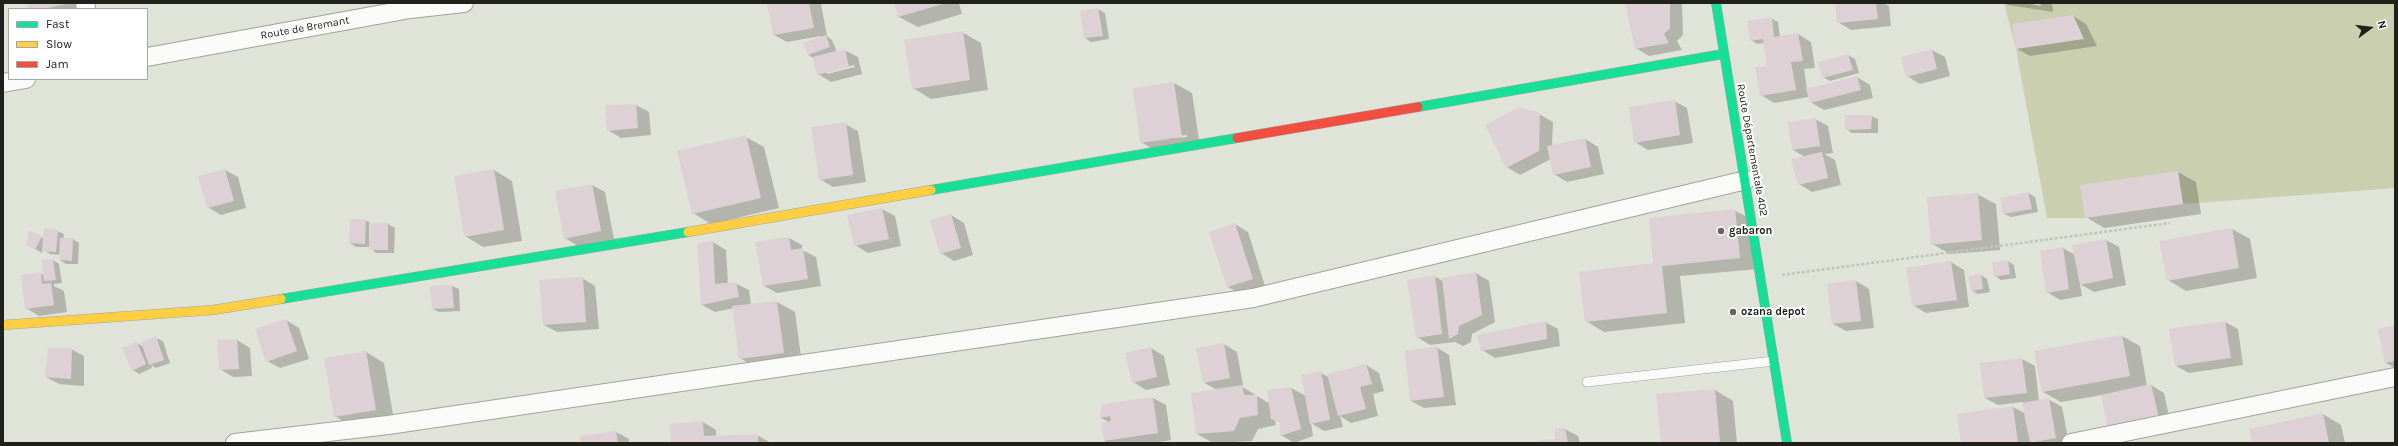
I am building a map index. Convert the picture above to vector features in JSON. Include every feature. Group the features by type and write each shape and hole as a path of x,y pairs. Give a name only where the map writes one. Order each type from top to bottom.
{"street":[{"name":"Route de Bremant","path":"148,57 410,6 464,3"},
{"name":"Route Départementale 402","path":"1716,3 1722,54 1746,180 1787,443"},
{"path":"3,325 213,310 794,214 1722,54"},
{"path":"3,83 20,80"},
{"path":"235,443 396,424 1253,298 1746,180"},
{"path":"2072,443 2395,378"}],"lane":[{"path":"1587,382 1774,361"}],"path":[{"path":"1762,278 2170,223"}],"green space":[{"path":"2004,3 2395,3 2395,188 2183,204 2085,218 2047,218 2016,49"}],"building":[{"path":"27,3 66,3 48,8 28,8"},
{"path":"767,3 809,3 814,28 773,35"},
{"path":"894,3 946,3 898,17"},
{"path":"1625,3 1670,3 1670,28 1664,34 1669,43 1635,49"},
{"path":"1835,3 1876,3 1878,19 1837,23"},
{"path":"2040,3 2041,6 2031,4"},
{"path":"1098,8 1103,36 1084,38 1080,11"},
{"path":"2073,15 2084,39 2016,49 2012,24"},
{"path":"1772,17 1774,37 1798,33 1803,61 1791,62 1796,90 1760,96 1755,67 1767,66 1763,39 1750,41 1747,21"},
{"path":"963,31 970,80 912,89 904,40"},
{"path":"826,35 830,47 808,55 803,43"},
{"path":"845,49 849,67 817,75 812,57"},
{"path":"1932,49 1937,69 1906,77 1901,57"},
{"path":"1848,54 1853,70 1822,78 1818,62"},
{"path":"1857,76 1861,90 1810,103 1806,89"},
{"path":"1174,82 1182,137 1140,143 1133,88"},
{"path":"1675,100 1680,135 1634,143 1629,107"},
{"path":"636,104 638,128 607,131 605,105"},
{"path":"1519,107 1540,113 1539,151 1506,168 1485,125"},
{"path":"1845,115 1872,115 1871,129 1845,130"},
{"path":"1816,118 1820,146 1792,150 1788,122"},
{"path":"846,122 853,175 819,180 811,127"},
{"path":"746,135 761,198 692,214 677,151"},
{"path":"1585,138 1591,167 1553,175 1547,146"},
{"path":"1822,152 1828,178 1798,185 1791,159"},
{"path":"225,169 234,201 207,208 198,176"},
{"path":"494,169 504,230 464,237 454,176"},
{"path":"2178,171 2183,204 2085,218 2080,185"},
{"path":"592,184 601,231 564,239 555,191"},
{"path":"2028,192 2032,209 2003,214 2000,198"},
{"path":"1978,193 1982,240 1931,245 1927,197"},
{"path":"882,208 889,239 854,246 847,215"},
{"path":"1735,209 1740,258 1662,266 1667,313 1585,322 1579,272 1653,263 1649,218"},
{"path":"951,214 961,248 940,254 930,220"},
{"path":"350,219 366,219 365,244 349,243"},
{"path":"369,223 388,223 388,250 369,250"},
{"path":"1235,223 1253,279 1227,287 1209,232"},
{"path":"44,228 58,230 56,252 42,251"},
{"path":"2232,228 2239,268 2167,281 2159,241"},
{"path":"29,231 42,236 35,250 26,245"},
{"path":"789,237 791,250 803,248 808,279 763,286 755,242"},
{"path":"60,238 73,238 72,261 59,260"},
{"path":"2106,239 2113,278 2080,285 2072,245"},
{"path":"713,241 715,284 736,282 739,297 701,305 697,243"},
{"path":"2063,247 2069,289 2046,293 2040,251"},
{"path":"53,259 56,280 44,281 42,260"},
{"path":"2008,260 2010,274 1994,277 1992,263"},
{"path":"1951,261 1957,300 1912,306 1906,268"},
{"path":"41,272 42,284 51,283 54,305 25,309 21,275"},
{"path":"1476,272 1482,315 1459,326 1458,334 1449,339 1442,278"},
{"path":"1981,274 1983,289 1971,291 1968,276"},
{"path":"1435,275 1442,334 1416,338 1407,280"},
{"path":"583,277 586,322 543,325 539,280"},
{"path":"1856,280 1861,321 1832,324 1827,284"},
{"path":"452,285 454,308 432,309 430,286"},
{"path":"777,301 784,353 739,359 732,306"},
{"path":"286,319 297,351 266,362 255,329"},
{"path":"1546,321 1547,339 1481,351 1477,335"},
{"path":"2225,321 2231,358 2175,366 2169,329"},
{"path":"2395,325 2395,361 2385,363 2378,329"},
{"path":"2122,335 2130,376 2042,392 2034,351"},
{"path":"156,336 164,360 149,365 141,342"},
{"path":"237,339 239,369 219,370 217,340"},
{"path":"137,342 146,364 132,371 122,348"},
{"path":"1224,343 1230,378 1203,383 1196,348"},
{"path":"1437,346 1444,397 1410,401 1405,351"},
{"path":"1151,347 1157,377 1132,383 1125,353"},
{"path":"48,348 72,348 71,379 45,377"},
{"path":"366,351 376,410 334,417 324,358"},
{"path":"2022,358 2027,393 1984,398 1980,363"},
{"path":"1366,364 1372,384 1360,387 1366,409 1338,416 1327,374"},
{"path":"1321,371 1330,420 1310,424 1301,375"},
{"path":"2151,384 2159,418 2108,429 2101,395"},
{"path":"1242,385 1244,395 1257,395 1258,415 1240,418 1234,431 1196,434 1191,393"},
{"path":"1291,387 1301,429 1280,436 1280,423 1271,419 1267,390"},
{"path":"1715,389 1720,443 1661,443 1656,394"},
{"path":"1153,397 1158,433 1104,441 1101,423 1111,421 1110,416 1099,418 1102,404"},
{"path":"2049,398 2056,438 2030,443 2022,403"},
{"path":"2013,406 2018,443 1961,443 1957,414"},
{"path":"2323,413 2329,443 2252,443 2249,429"},
{"path":"703,421 704,436 758,434 758,443 671,443 670,424"},
{"path":"1565,428 1568,443 1536,443 1536,441 1555,439 1555,429"},
{"path":"616,431 618,443 581,443 580,436"}],"traffic: fast":[{"path":"1716,3 1787,443"},
{"path":"1418,107 1723,54"},
{"path":"931,190 1237,138"},
{"path":"281,299 688,232"}],"traffic: slow":[{"path":"688,232 931,190"},
{"path":"3,325 213,310 281,299"}],"traffic: jam":[{"path":"1237,138 1418,107"}],"place":[{"name":"gabaron","path":"1721,231"},
{"name":"ozana depot","path":"1733,312"}]}
